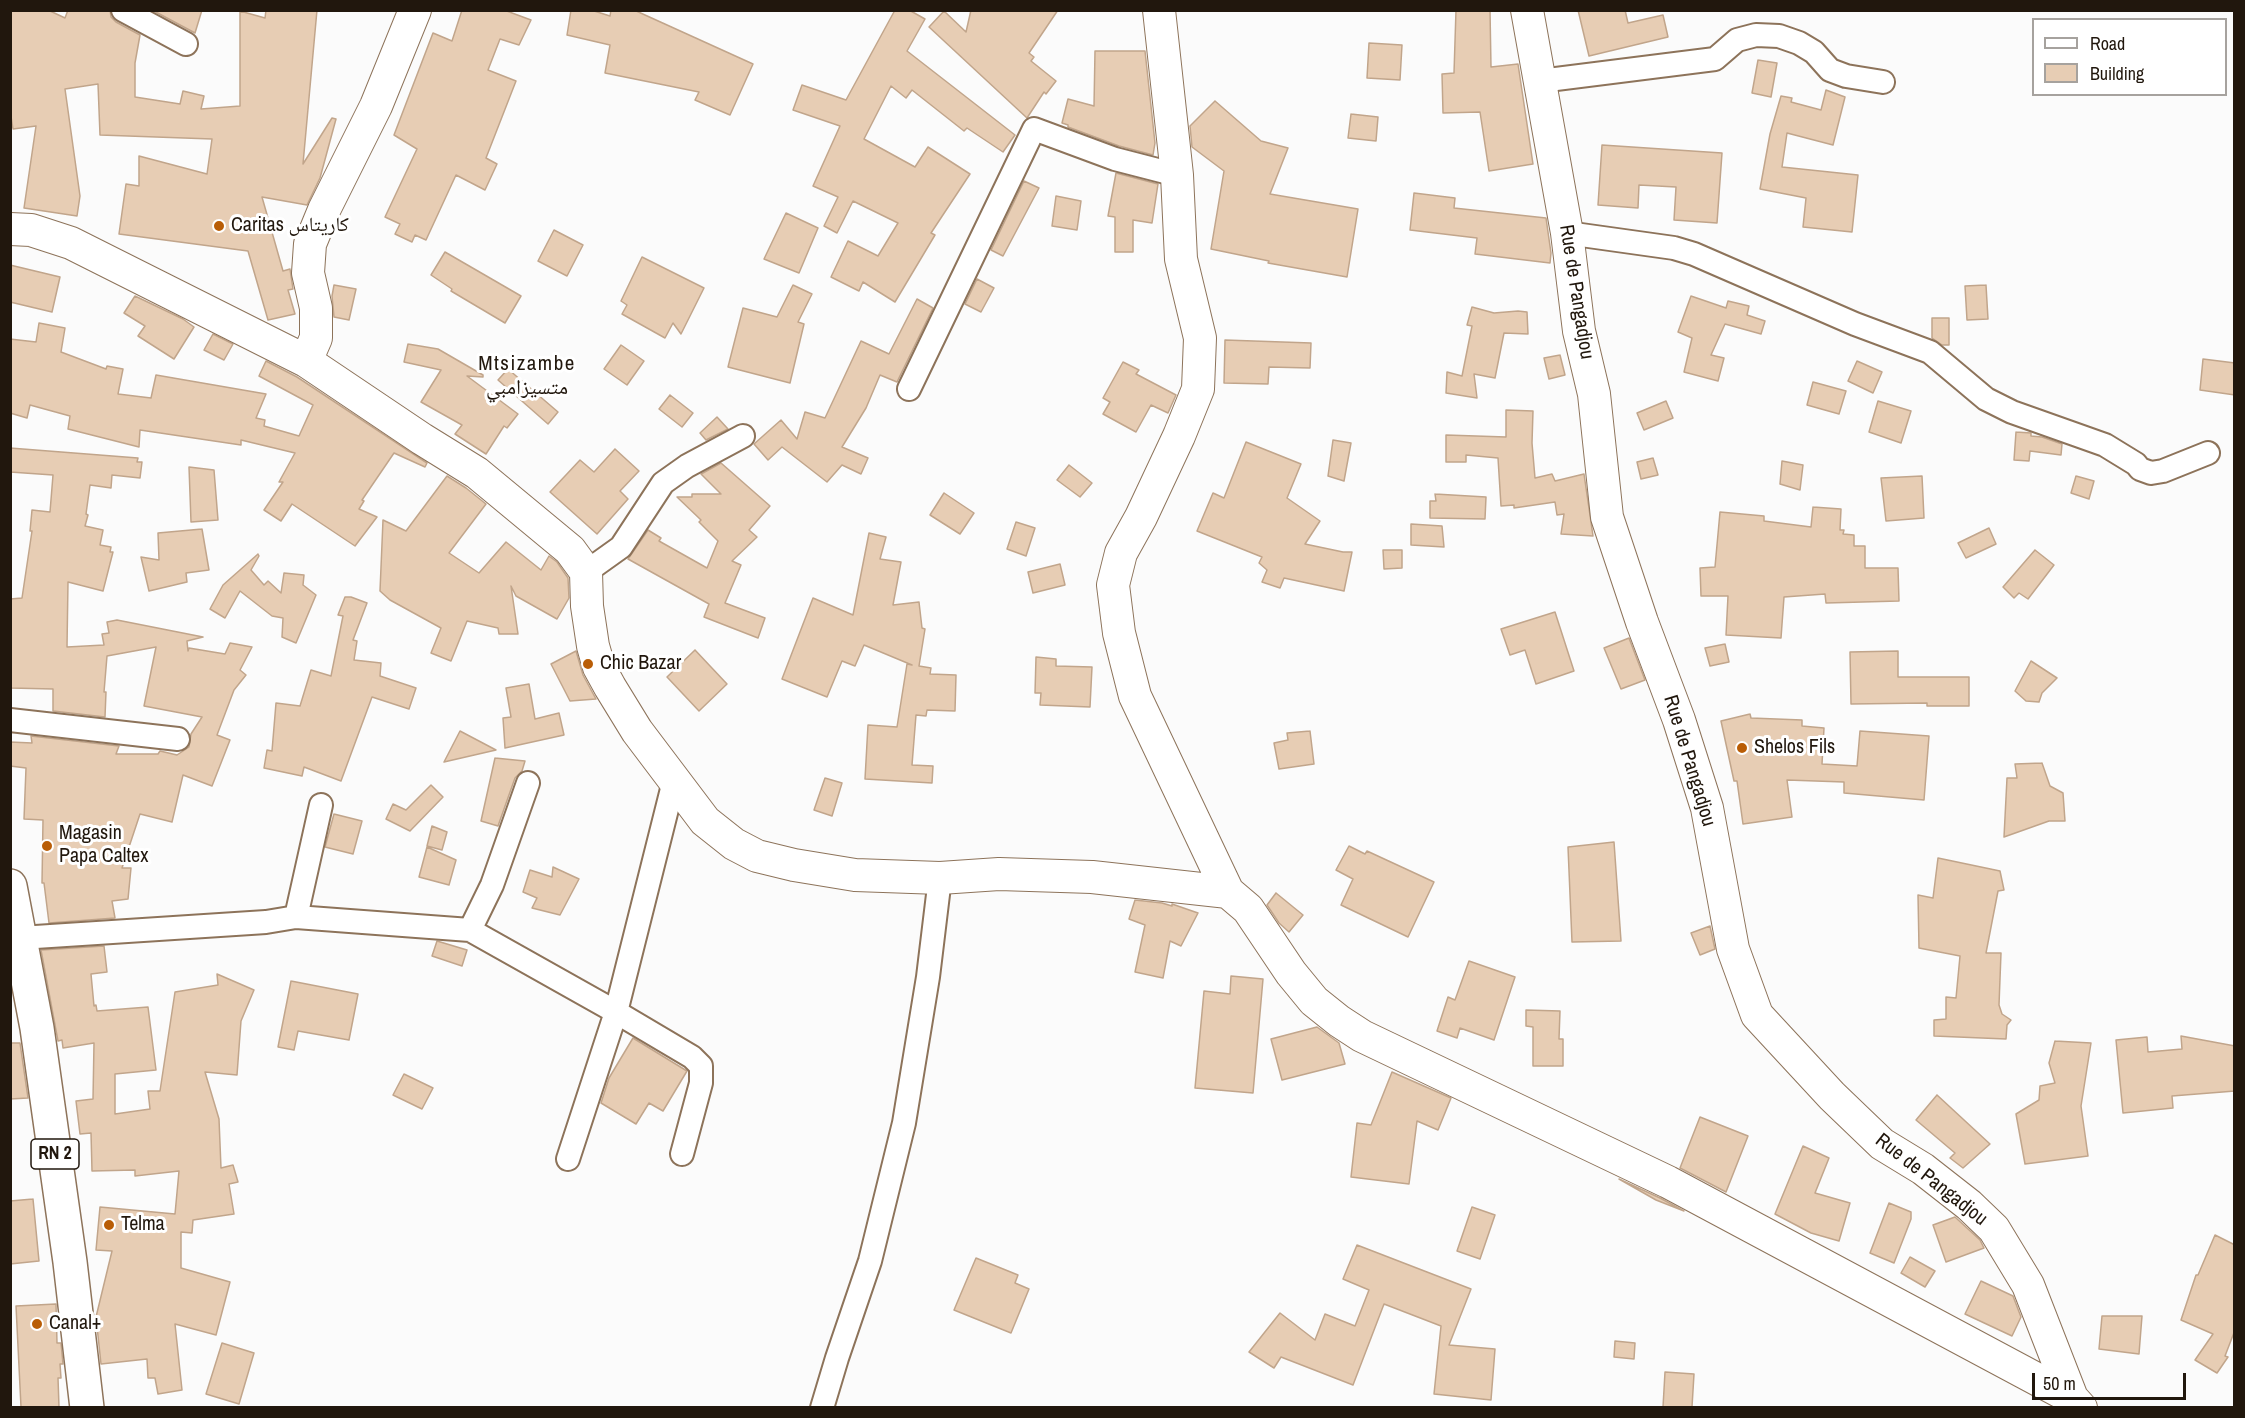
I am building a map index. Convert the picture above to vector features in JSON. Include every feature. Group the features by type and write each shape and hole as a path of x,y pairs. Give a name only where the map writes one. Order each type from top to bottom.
{"main road":[{"name":"RN 2","path":"11,896 37,1028 87,1407"}],"street":[{"path":"123,10 186,44"},
{"path":"306,361 316,338 316,308 308,273 310,244 324,210 376,106 415,10"},
{"path":"1159,10 1177,175 1181,259 1200,338 1198,388 1179,436 1141,517 1121,553 1113,585 1119,633 1135,696 1228,892 1248,909 1291,973 1314,1001 1362,1036 1668,1182 2077,1403"},
{"name":"Rue de Pangadjou","path":"1527,10 1567,233 1579,331 1594,394 1606,517 1707,808 1733,950 1757,1015 1832,1096 1882,1144 1923,1169 1969,1205 1994,1229 2028,1285 2077,1403"},
{"path":"1540,81 1715,59 1737,40 1756,35 1779,36 1799,43 1814,52 1830,70 1846,76 1883,82"},
{"path":"909,389 1034,129 1115,159 1177,175"},
{"path":"10,229 31,230 71,243 306,361 422,439 477,472 570,550 586,572 592,646 599,667 637,731 674,781 705,821 734,844 757,856 855,875 940,878 999,874 1092,877 1228,892"},
{"path":"1567,233 1674,248 1694,254 1855,324 1930,352 1986,399 2012,412 2104,446 2136,464 2140,469 2151,472 2163,471 2208,453"},
{"path":"586,572 621,547 663,483 687,466 743,436"},
{"path":"10,720 178,739"},
{"path":"567,1159 615,1012 674,781"},
{"path":"470,930 492,885 528,783"},
{"path":"296,917 321,805"},
{"path":"822,1407 870,1261 904,1123 928,976 940,878"},
{"path":"20,938 266,922 296,917 470,930 692,1057 701,1066 701,1083 682,1154"}],"building":[{"path":"10,10 48,10 65,18 68,10 110,10 111,17 116,22 140,35 135,63 135,97 180,104 183,91 204,96 201,109 240,106 240,11 265,18 266,10 317,10 303,164 332,118 336,119 320,178 307,205 262,197 283,271 290,269 293,289 288,290 295,314 268,320 248,251 119,234 126,184 139,186 139,156 207,174 212,139 100,135 98,84 65,89 80,196 77,216 24,208 36,126 13,129 10,110"},
{"path":"152,10 202,10 195,33"},
{"path":"462,10 504,10 531,20 519,45 500,39 488,70 516,81 486,158 497,164 485,190 456,175 426,240 415,235 412,242 395,234 400,224 385,217 417,149 394,135 433,33 452,41"},
{"path":"571,10 591,10 610,16 611,10 634,10 753,64 730,115 695,100 699,92 605,73 610,45 567,35"},
{"path":"895,10 909,10 925,19 907,51 1015,135 1003,152 967,128 964,131 912,90 906,98 891,86 864,139 915,167 928,147 970,174 931,233 935,235 895,302 863,282 859,291 831,277 848,241 878,256 898,223 853,201 837,233 824,226 838,197 813,186 840,126 793,110 802,85 846,100"},
{"path":"971,10 1058,10 1029,53 1034,57 1031,61 1056,81 1046,94 1044,92 1027,118 929,27 944,11 966,32"},
{"path":"1456,10 1490,10 1491,67 1518,64 1533,164 1489,171 1480,112 1443,113 1442,74 1454,73"},
{"path":"1578,10 1625,10 1628,23 1663,15 1668,37 1589,56"},
{"path":"1369,43 1402,45 1400,80 1367,78"},
{"path":"1095,51 1145,51 1155,143 1153,155 1119,146 1062,123 1068,99 1094,106"},
{"path":"1758,60 1777,63 1771,97 1752,93"},
{"path":"1826,90 1845,97 1833,145 1787,133 1782,167 1858,175 1852,232 1803,227 1806,198 1760,189 1770,134 1781,96 1792,98 1791,102 1821,110"},
{"path":"1215,101 1261,141 1288,148 1270,194 1358,209 1347,277 1268,263 1269,261 1211,249 1224,171 1192,147 1190,126"},
{"path":"1351,114 1378,117 1376,141 1348,138"},
{"path":"1602,145 1722,153 1717,223 1674,220 1676,187 1639,185 1638,208 1598,205"},
{"path":"1116,173 1158,184 1152,223 1133,220 1133,252 1115,252 1115,217 1108,216"},
{"path":"1024,181 1039,188 1003,256 991,250"},
{"path":"1414,193 1455,198 1454,208 1546,218 1551,253 1550,263 1475,254 1477,238 1410,230"},
{"path":"1056,196 1081,201 1077,230 1052,226"},
{"path":"786,213 818,228 799,273 764,259"},
{"path":"554,230 583,245 567,276 538,261"},
{"path":"445,252 521,296 505,323 451,291 452,289 431,275"},
{"path":"642,257 704,288 681,334 673,323 665,338 622,314 627,305 621,301"},
{"path":"10,265 60,277 52,312 10,302"},
{"path":"977,279 994,288 981,312 965,304"},
{"path":"334,285 356,289 349,320 334,317 332,296"},
{"path":"793,285 812,294 798,322 804,324 790,383 728,367 743,308 777,317"},
{"path":"1986,285 1988,319 1967,320 1965,286"},
{"path":"135,296 183,319 194,327 174,359 138,336 145,326 124,313"},
{"path":"1691,296 1726,308 1728,301 1749,306 1747,315 1765,321 1761,334 1725,324 1711,355 1724,358 1718,381 1684,372 1692,338 1678,332"},
{"path":"917,299 933,308 897,382 880,375 866,408 842,447 868,458 861,474 842,465 827,482 782,447 768,460 754,444 781,420 797,439 805,412 825,418 861,341 889,354"},
{"path":"1472,307 1494,313 1527,312 1528,334 1504,333 1495,378 1474,374 1477,398 1446,393 1447,372 1462,376 1472,326 1467,325"},
{"path":"1932,318 1949,318 1949,345 1942,345 1932,338"},
{"path":"39,323 65,328 61,352 106,369 107,366 123,369 118,394 151,398 156,375 266,394 256,418 265,420 264,426 299,436 313,405 259,376 266,361 297,377 427,463 425,467 394,453 362,500 364,501 359,509 377,517 355,546 292,504 281,521 264,510 283,482 279,482 295,453 241,440 241,445 140,430 139,447 68,429 70,416 30,405 27,418 10,413 10,339 36,342"},
{"path":"213,334 233,344 224,360 204,350"},
{"path":"1225,340 1311,343 1310,368 1269,367 1268,384 1224,383"},
{"path":"408,344 438,349 483,375 483,377 467,376 518,414 507,428 504,426 486,454 455,434 462,425 421,402 441,370 404,362"},
{"path":"621,345 644,361 627,385 604,369"},
{"path":"1560,355 1565,375 1549,379 1544,358"},
{"path":"2203,359 2235,363 2235,395 2200,390"},
{"path":"1857,361 1882,372 1873,393 1848,381"},
{"path":"1123,362 1139,370 1136,374 1176,395 1168,413 1151,405 1136,432 1103,414 1110,402 1103,398"},
{"path":"508,369 558,412 548,424 498,380"},
{"path":"1813,382 1846,391 1839,414 1807,405"},
{"path":"670,395 693,413 682,427 659,409"},
{"path":"1666,401 1673,418 1644,430 1637,413"},
{"path":"1878,401 1911,411 1901,443 1869,432"},
{"path":"1506,410 1533,411 1532,443 1535,478 1552,474 1555,481 1584,474 1593,536 1561,534 1564,514 1557,515 1555,502 1514,508 1514,505 1501,506 1498,458 1466,455 1466,462 1446,462 1446,435 1506,437"},
{"path":"717,417 728,429 706,440 700,433"},
{"path":"2016,432 2031,433 2031,436 2062,444 2061,455 2030,451 2029,461 2014,460"},
{"path":"1333,440 1351,443 1344,481 1328,476"},
{"path":"1246,442 1301,464 1287,498 1320,521 1305,544 1352,552 1344,591 1284,578 1280,588 1262,582 1267,570 1259,563 1262,557 1197,531 1213,493 1224,498"},
{"path":"10,448 138,458 137,462 142,462 140,478 112,475 111,488 90,485 85,526 103,530 100,545 111,547 110,552 113,552 103,591 68,582 67,647 104,645 102,634 109,633 107,622 117,620 203,637 187,641 188,651 189,648 225,654 230,643 252,647 240,670 246,675 234,690 217,735 230,740 212,786 183,775 172,822 140,814 122,868 131,868 128,899 112,901 115,918 49,923 44,883 42,883 43,820 24,819 26,768 10,766 10,742 32,743 31,736 119,746 116,754 158,754 160,751 177,755 189,747 191,734 202,717 144,706 156,647 107,656 104,692 106,692 105,717 53,711 53,689 10,688 10,599 22,598 32,531 30,531 32,510 50,512 53,475 10,472"},
{"path":"615,449 639,471 620,491 628,499 597,534 550,492 580,460 594,472"},
{"path":"1653,458 1658,475 1641,479 1637,462"},
{"path":"1782,461 1803,465 1800,490 1780,484"},
{"path":"721,463 770,506 749,530 757,537 732,561 741,565 725,603 765,618 758,638 704,617 709,604 628,559 648,530 661,538 659,541 707,568 718,541 699,522 701,520 677,497 692,497 692,494 721,494 701,474"},
{"path":"1069,465 1092,483 1080,497 1057,480"},
{"path":"189,467 214,470 218,520 191,522"},
{"path":"447,476 486,504 449,553 479,573 506,542 541,570 549,556 557,562 568,578 569,598 557,619 516,596 511,586 518,634 499,634 498,628 467,621 451,661 431,653 441,628 390,600 380,591 383,520 406,531"},
{"path":"1922,476 1924,518 1886,521 1881,478"},
{"path":"2076,476 2094,481 2089,499 2071,493"},
{"path":"944,493 974,513 960,534 930,515"},
{"path":"1435,494 1486,497 1485,519 1430,518 1430,501 1436,501"},
{"path":"1813,507 1841,509 1840,530 1844,530 1843,534 1854,535 1854,546 1865,546 1865,568 1898,568 1899,601 1826,603 1825,594 1784,597 1781,638 1726,635 1728,596 1701,596 1700,568 1715,567 1720,512 1764,516 1764,521 1811,527"},
{"path":"1016,522 1035,528 1026,556 1007,549"},
{"path":"1411,524 1442,526 1444,547 1411,545"},
{"path":"1989,528 1996,544 1966,558 1958,543"},
{"path":"202,529 209,570 186,573 187,582 149,591 141,557 159,560 158,533"},
{"path":"869,533 886,537 880,559 901,562 893,605 919,602 922,628 925,629 919,666 931,668 930,674 956,675 955,711 927,710 926,716 916,715 912,765 933,766 932,783 865,779 868,725 897,727 907,664 912,665 864,645 855,666 842,661 827,697 782,679 813,598 853,615"},
{"path":"1383,550 1402,550 1402,568 1384,569"},
{"path":"2035,550 2054,565 2028,599 2019,593 2014,598 2003,587"},
{"path":"258,554 251,570 264,585 268,581 281,593 284,573 304,575 303,585 316,595 296,643 282,637 283,618 272,616 240,591 225,618 210,609 223,585"},
{"path":"1060,564 1065,585 1033,593 1028,572"},
{"path":"345,597 367,603 353,640 357,641 354,660 381,663 380,676 416,688 409,709 372,697 341,781 304,767 302,776 264,768 267,750 272,751 276,703 300,706 311,670 331,676 343,616 338,615"},
{"path":"1555,612 1574,671 1536,684 1525,650 1510,655 1501,629"},
{"path":"1629,638 1645,680 1621,689 1604,648"},
{"path":"1725,644 1729,662 1710,666 1705,648"},
{"path":"695,650 727,684 699,711 667,677"},
{"path":"576,651 583,675 596,699 570,701 551,664"},
{"path":"1898,651 1898,677 1969,677 1969,706 1927,706 1927,703 1851,704 1850,652"},
{"path":"1036,657 1056,659 1056,666 1092,667 1090,707 1040,705 1041,693 1035,693"},
{"path":"2031,661 2057,678 2042,693 2039,702 2026,701 2015,691"},
{"path":"529,684 535,719 559,713 564,735 505,748 503,718 511,717 506,688"},
{"path":"1750,714 1751,718 1802,720 1802,726 1824,728 1822,764 1857,766 1860,731 1929,736 1924,800 1844,793 1844,782 1787,780 1792,817 1743,824 1737,781 1734,781 1721,721"},
{"path":"460,731 496,750 444,762"},
{"path":"1310,731 1314,764 1279,769 1274,743 1288,740 1287,733"},
{"path":"495,758 525,761 522,771 515,778 498,826 481,821"},
{"path":"2042,763 2050,786 2063,793 2065,821 2049,821 2004,837 2007,778 2017,778 2015,764"},
{"path":"825,778 842,783 832,816 814,810"},
{"path":"431,785 443,797 410,831 386,819 393,804 406,810"},
{"path":"334,814 362,821 353,854 325,847"},
{"path":"432,826 447,832 442,850 427,846"},
{"path":"1614,842 1621,941 1572,942 1568,847"},
{"path":"1349,846 1365,854 1367,851 1434,882 1408,937 1341,905 1353,879 1336,870"},
{"path":"427,847 456,860 449,885 419,877"},
{"path":"1938,858 2000,871 2004,890 1998,891 1986,953 2001,953 1999,1005 2002,1014 2011,1020 2007,1025 2006,1039 1934,1036 1934,1020 1946,1019 1946,997 1956,998 1960,956 1919,948 1918,895 1933,898"},
{"path":"553,867 579,879 560,915 532,908 537,898 523,892 530,870 552,877"},
{"path":"1276,893 1303,915 1289,932 1279,923 1267,905"},
{"path":"1135,900 1172,906 1172,904 1198,913 1181,946 1170,941 1163,978 1135,972 1145,925 1129,919"},
{"path":"1710,926 1715,949 1700,955 1691,933"},
{"path":"437,941 467,950 462,966 432,956"},
{"path":"104,946 107,972 91,974 94,1006 96,1005 97,1011 148,1007 156,1070 115,1074 115,1114 150,1109 148,1091 160,1091 175,992 218,985 217,974 254,990 241,1021 237,1075 205,1072 219,1119 221,1168 233,1165 238,1182 229,1184 234,1214 193,1220 192,1233 181,1232 181,1268 230,1282 216,1335 175,1324 182,1390 158,1394 155,1378 148,1378 147,1359 101,1364 96,1317 112,1251 96,1250 100,1207 175,1214 179,1171 135,1176 135,1170 92,1171 91,1133 80,1134 76,1101 93,1099 94,1043 63,1048 62,1040 58,1041 41,950"},
{"path":"1469,961 1515,977 1494,1040 1460,1028 1457,1038 1437,1031 1448,997 1455,1000"},
{"path":"1231,976 1263,979 1253,1093 1195,1088 1204,991 1230,994"},
{"path":"291,981 358,994 349,1040 298,1031 294,1050 278,1047"},
{"path":"1526,1010 1560,1011 1559,1039 1563,1039 1563,1066 1533,1066 1533,1027 1526,1026"},
{"path":"1317,1027 1339,1043 1345,1064 1282,1080 1271,1039"},
{"path":"2181,1036 2235,1046 2235,1091 2172,1096 2173,1108 2123,1113 2116,1040 2147,1037 2148,1052 2182,1049"},
{"path":"633,1038 687,1071 663,1111 649,1103 636,1124 601,1103 609,1078"},
{"path":"2055,1041 2091,1043 2081,1106 2088,1156 2025,1164 2016,1114 2039,1100 2040,1086 2055,1083 2049,1063"},
{"path":"10,1043 20,1043 28,1098 10,1099"},
{"path":"1392,1072 1451,1098 1438,1130 1417,1121 1409,1184 1351,1177 1357,1123 1371,1125"},
{"path":"404,1074 433,1088 422,1109 393,1095"},
{"path":"1937,1095 1990,1144 1963,1168 1950,1158 1955,1153 1916,1120"},
{"path":"1700,1117 1748,1136 1726,1192 1680,1168"},
{"path":"1803,1146 1829,1158 1815,1193 1850,1203 1839,1241 1811,1233 1775,1214"},
{"path":"1619,1179 1660,1198 1684,1211 1656,1200"},
{"path":"33,1199 39,1261 10,1264 10,1201"},
{"path":"1889,1203 1911,1212 1911,1219 1894,1263 1870,1253"},
{"path":"1472,1207 1495,1215 1480,1259 1457,1251"},
{"path":"1955,1217 1980,1240 1984,1248 1946,1262 1933,1225"},
{"path":"2215,1235 2235,1245 2235,1330 2225,1356 2228,1357 2217,1373 2195,1360 2213,1334 2181,1320 2196,1275 2198,1275"},
{"path":"1357,1245 1471,1289 1449,1345 1495,1349 1491,1400 1434,1394 1441,1326 1384,1304 1353,1385 1281,1357 1274,1368 1249,1352 1280,1313 1315,1340 1325,1314 1355,1326 1369,1290 1343,1279"},
{"path":"1910,1257 1935,1271 1925,1287 1901,1273"},
{"path":"976,1258 1018,1275 1015,1283 1029,1289 1011,1333 954,1310"},
{"path":"1981,1281 2013,1296 2021,1317 2012,1336 1965,1314"},
{"name":"Canal+","path":"56,1304 57,1343 61,1343 63,1364 60,1364 61,1378 58,1378 59,1407 21,1407 16,1306"},
{"path":"2102,1316 2142,1316 2139,1354 2099,1349"},
{"path":"1615,1341 1635,1343 1634,1359 1614,1357"},
{"path":"222,1343 254,1353 239,1404 206,1394"},
{"path":"1665,1372 1694,1374 1692,1407 1663,1407"}],"place":[{"name":"Caritas كاريتاس","path":"219,226"},
{"name":"Chic Bazar","path":"588,664"},
{"name":"Shelos Fils","path":"1742,748"},
{"name":"Magasin Papa Caltex","path":"47,846"},
{"name":"Telma","path":"109,1225"},
{"name":"Canal+","path":"37,1324"}],"district":[{"name":"Mtsizambe متسيزامبي","path":"527,376"}]}
